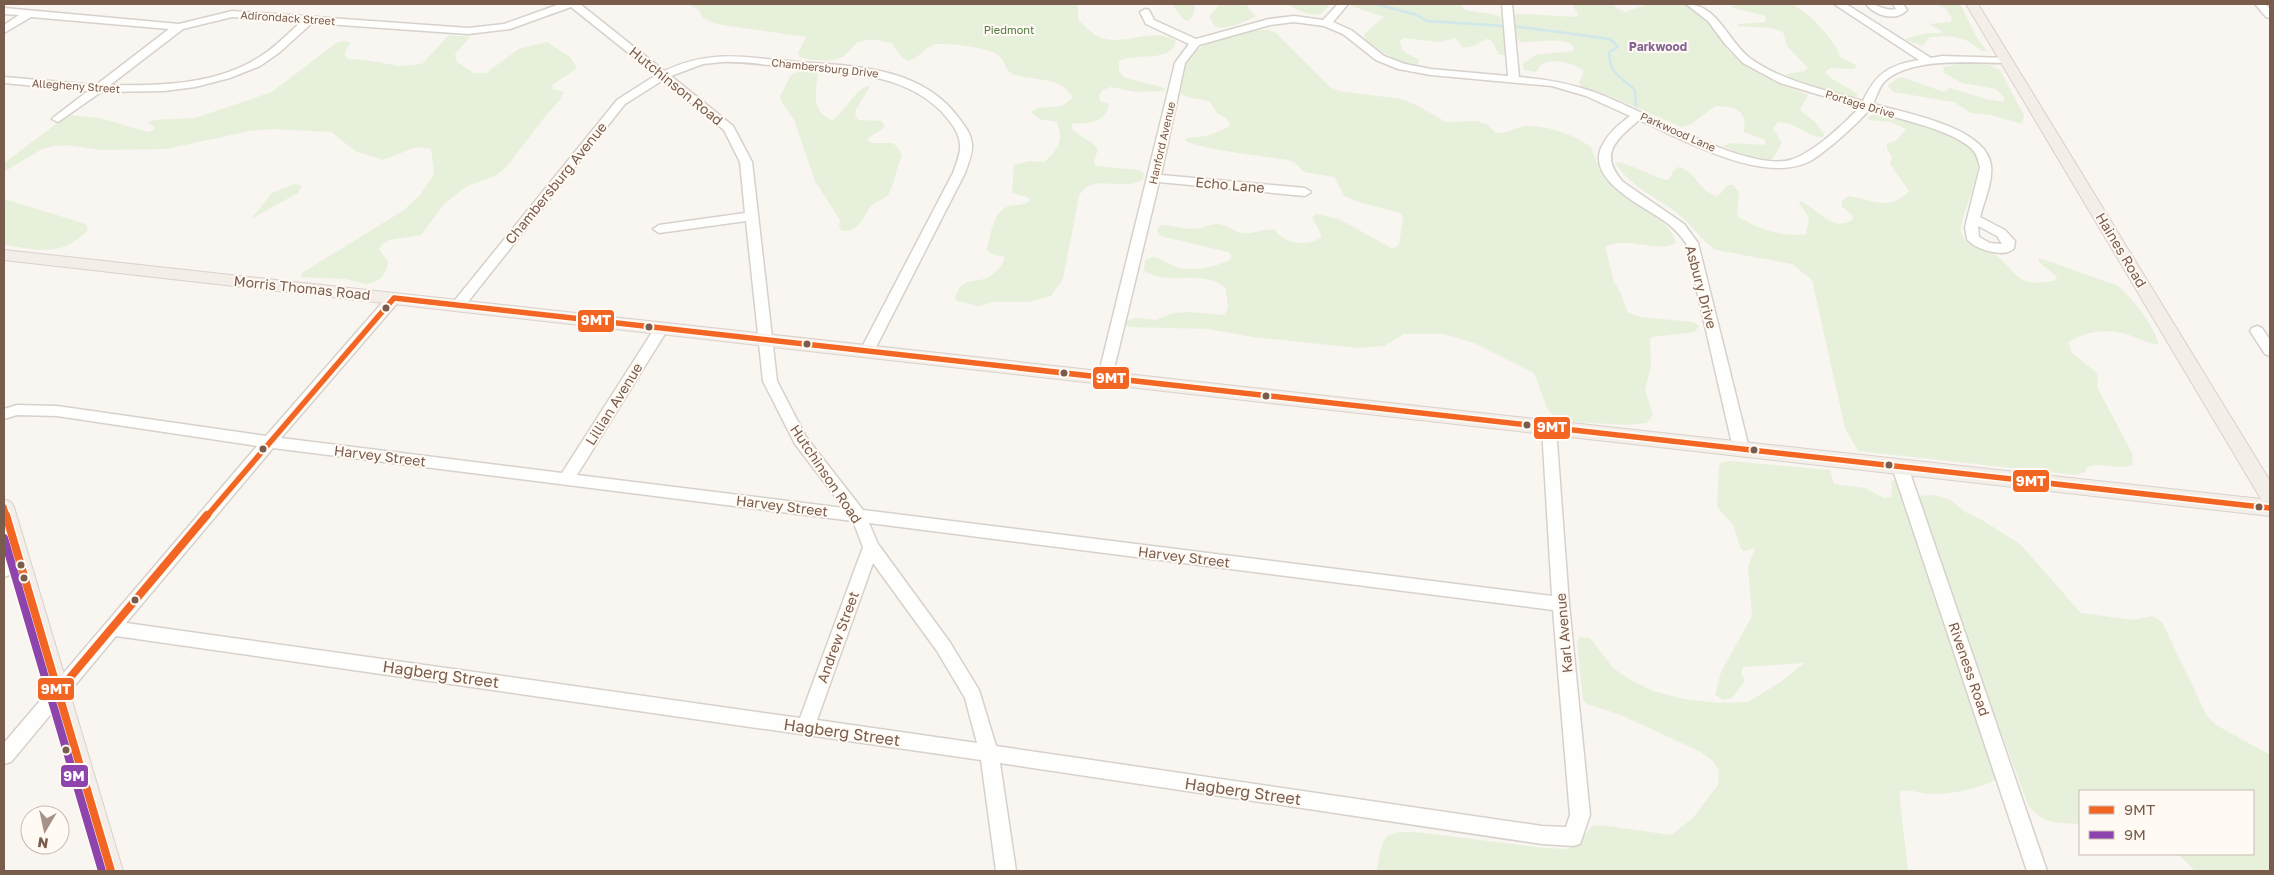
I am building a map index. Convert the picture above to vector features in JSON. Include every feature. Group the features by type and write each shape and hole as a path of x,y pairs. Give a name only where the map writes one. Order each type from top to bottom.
{"main road":[{"name":"Haines Road","path":"1972,4 2270,496"},
{"name":"Morris Thomas Road","path":"4,255 2270,508"},
{"path":"4,507 12,567 56,693 111,871"}],"street":[{"name":"Adirondack Street","path":"4,11 179,27 232,14 468,31 506,27 569,4"},
{"name":"Hutchinson Road","path":"574,4 729,128 746,162 770,381 800,440 858,516 871,547 943,646 973,696 989,753 1006,871"},
{"path":"1145,12 1150,22 1195,43 1269,22 1294,19 1326,23 1343,4"},
{"path":"1507,4 1514,79"},
{"name":"Portage Drive","path":"1691,4 1712,19 1737,52 1764,71 1784,81 1951,131 1965,137 1976,145 1985,156 1986,167 1973,218"},
{"path":"1839,4 1927,60"},
{"path":"1853,13 1873,6 1883,12 1898,13 1902,10 1898,4"},
{"path":"2260,4 2270,15"},
{"path":"4,30 29,13"},
{"name":"Allegheny Street","path":"4,80 100,89 155,88 190,84 227,75 258,63 309,20"},
{"name":"Parkwood Lane","path":"1326,23 1347,32 1380,58 1402,67 1430,72 1553,83 1590,94 1736,158 1765,164 1789,164 1807,158 1857,117 1866,106 1876,84 1883,77 1909,65 1927,60 1964,58 2005,60"},
{"path":"58,119 100,89 179,27"},
{"name":"Hanford Avenue","path":"1105,377 1180,63 1195,43"},
{"name":"Chambersburg Drive","path":"666,76 713,59 857,70 888,76 914,84 940,102 960,125 966,145 959,174 867,351"},
{"name":"Chambersburg Avenue","path":"458,305 621,102 642,86 666,76"},
{"name":"Asbury Drive","path":"1638,115 1614,137 1606,149 1605,164 1613,178 1628,192 1680,227 1692,243 1741,448"},
{"name":"Echo Lane","path":"1154,178 1305,192"},
{"path":"659,229 751,216"},
{"path":"4,756 269,442 394,298"},
{"name":"Lillian Avenue","path":"568,478 661,329"},
{"path":"2257,331 2270,351"},
{"name":"Harvey Street","path":"4,414 17,410 57,411 269,442 1562,604"},
{"name":"Karl Avenue","path":"1549,428 1580,815 1573,837"},
{"name":"Riveness Road","path":"1900,467 2037,871"},
{"name":"Andrew Street","path":"806,727 871,547"},
{"name":"Hagberg Street","path":"111,628 989,753 1542,835 1573,837"}],"green space":[{"path":"1786,3 1805,12 1827,35 1838,50 1840,57 1856,65 1854,69 1830,68 1825,72 1833,80 1857,94 1857,97 1842,96 1785,77 1787,74 1805,71 1808,68 1787,46 1783,32 1772,28 1737,26 1739,24 1765,22 1766,19 1765,16 1731,7 1736,4"},
{"name":"Piedmont","path":"688,4 1077,4 1079,21 1098,36 1117,40 1157,35 1176,41 1173,48 1167,53 1126,58 1119,61 1119,72 1125,78 1165,88 1163,91 1137,92 1111,87 1102,90 1099,96 1100,101 1108,103 1109,107 1103,116 1089,123 1073,123 1071,127 1098,149 1094,162 1096,166 1139,170 1144,174 1143,179 1136,183 1127,184 1100,183 1084,189 1079,196 1063,279 1051,296 1029,302 992,302 979,306 957,301 955,298 961,286 968,282 990,277 1003,263 1005,257 992,254 987,250 995,219 1007,207 1025,204 1030,200 1027,197 1012,193 1014,165 1029,161 1044,162 1057,149 1059,144 1060,134 1057,122 1039,119 1031,112 1038,108 1062,106 1073,98 1068,91 1062,86 1047,80 1023,77 1011,73 1001,57 993,52 960,45 934,45 916,58 908,61 901,57 892,43 865,40 859,42 846,54 836,59 824,61 800,57 798,53 806,37 716,24 703,18 699,10"},
{"path":"1172,4 1195,4 1194,13 1189,21 1184,20"},
{"path":"1220,4 1246,4 1255,17 1231,26 1216,27 1209,17"},
{"path":"1287,4 1330,4 1321,14 1312,14"},
{"path":"1351,4 1460,4 1465,10 1497,15 1502,19 1505,55 1499,55 1492,41 1487,39 1472,46 1462,47 1456,38 1440,42 1403,38 1400,41 1402,50 1419,60 1418,64 1406,63 1391,57 1365,41 1365,33 1384,17 1351,6"},
{"path":"1572,4 1614,4 1616,8 1625,12 1648,4 1684,4 1712,25 1728,51 1742,63 1775,82 1808,95 1800,110 1816,123 1824,134 1823,137 1813,136 1791,125 1778,122 1773,128 1782,143 1772,160 1754,159 1723,146 1731,143 1765,145 1765,140 1744,132 1744,119 1736,109 1715,106 1690,125 1681,127 1608,95 1583,87 1579,82 1583,70 1564,62 1548,62 1543,64 1536,72 1524,70 1523,63 1536,55 1572,51 1574,48 1565,41 1558,40 1520,42 1517,38 1514,16 1525,14 1576,17 1578,14"},
{"path":"1936,4 1960,4 1979,41 1988,51 1981,51 1964,39 1945,36 1930,37 1922,46 1906,40 1907,38 1927,33 1942,33 1929,24 1951,22 1952,19 1946,9"},
{"path":"1258,30 1269,30 1276,33 1330,87 1339,91 1401,99 1446,122 1476,121 1486,124 1496,133 1527,126 1552,129 1591,147 1606,181 1666,225 1676,243 1659,247 1623,243 1605,247 1614,282 1621,293 1626,309 1629,313 1641,317 1693,322 1699,326 1695,332 1653,337 1650,339 1651,366 1645,390 1653,414 1647,423 1626,425 1560,421 1548,410 1534,373 1474,343 1444,334 1404,334 1384,346 1358,348 1253,337 1209,329 1129,327 1126,324 1126,321 1136,318 1156,320 1173,313 1189,312 1224,315 1228,308 1226,289 1217,283 1208,279 1164,277 1153,275 1144,270 1145,260 1152,257 1181,268 1195,269 1224,263 1230,260 1232,255 1228,252 1160,236 1157,230 1161,225 1195,229 1220,224 1245,233 1275,230 1284,239 1302,243 1321,238 1321,234 1312,217 1316,214 1339,219 1393,249 1399,245 1403,217 1400,213 1358,202 1344,196 1334,177 1304,172 1295,163 1288,160 1217,149 1185,140 1187,138 1207,136 1229,127 1230,124 1226,118 1218,114 1209,101 1190,98 1181,94 1187,63 1194,53 1215,40"},
{"path":"449,35 470,37 455,54 457,62 474,73 486,73 519,49 547,42 570,57 577,68 552,85 553,89 563,92 560,100 507,166 497,175 467,186 444,204 421,235 389,240 381,245 379,249 388,262 387,267 382,278 371,283 366,284 345,279 301,277 302,273 404,210 420,195 434,174 431,149 416,147 383,160 355,151 331,132 272,129 250,131 166,149 100,150 66,145 54,146 42,149 4,172 4,163 68,115 100,118 148,132 154,130 154,127 148,123 153,120 195,118 272,92 336,43 342,41 351,42 345,51 345,56 349,59 399,66 422,64"},
{"path":"1960,64 1988,65 2000,70 2024,115 2022,124 1990,115 1971,113 1954,102 1893,92 1888,86 1896,79 1902,77 1944,92 1950,88 2003,102 2005,99 1996,89 1962,83 1944,73 1943,67"},
{"path":"803,69 818,73 817,106 820,112 832,120 837,117 860,90 870,86 856,110 855,116 858,120 882,121 885,127 867,139 871,143 893,143 902,156 888,195 871,206 859,225 849,230 842,231 839,227 840,220 815,181 794,120 781,101 780,96 791,75"},
{"path":"1876,113 1945,134 1969,147 1976,155 1978,162 1977,172 1961,226 1963,237 1970,244 1999,257 2015,274 2029,282 2039,283 2056,280 2057,277 2039,262 2039,258 2116,285 2142,312 2153,330 2158,344 2124,333 2107,331 2083,335 2068,342 2072,353 2098,374 2097,387 2133,455 2132,465 2121,467 2092,465 2087,467 2085,472 2076,475 1858,451 1845,428 1812,280 1792,264 1716,250 1677,213 1630,180 1615,163 1621,162 1665,180 1669,179 1678,167 1689,172 1704,189 1716,196 1728,185 1733,185 1739,192 1737,216 1770,231 1789,235 1806,234 1809,218 1799,203 1800,201 1832,222 1846,223 1853,219 1852,215 1842,206 1842,201 1848,196 1873,202 1888,203 1902,197 1909,191 1890,164 1892,157 1887,149 1887,144 1897,140 1906,129 1890,122 1869,120 1868,117"},
{"path":"295,184 302,186 298,193 251,219 272,193"},
{"path":"4,199 86,224 88,230 68,245 49,250 4,245"},
{"path":"1731,461 1830,470 1834,484 1865,488 1884,498 1891,497 1892,480 1897,481 1999,777 1994,781 1977,787 1947,793 1931,794 1900,791 1908,871 1377,871 1381,848 1388,836 1393,833 1425,833 1544,848 1568,849 1578,843 1592,826 1600,825 1671,835 1692,819 1718,785 1719,771 1713,761 1701,752 1621,715 1587,704 1583,699 1577,642 1580,637 1590,638 1613,668 1629,679 1653,691 1684,699 1719,703 1748,702 1781,682 1804,663 1743,667 1741,673 1745,681 1732,698 1723,700 1715,695 1721,672 1752,616 1748,567 1755,548 1744,551 1741,549 1733,525 1717,507 1719,466 1722,462"},
{"path":"1934,495 1951,500 1965,512 1982,520 2020,544 2081,613 2133,620 2152,616 2162,622 2207,716 2216,725 2270,755 2270,871 2195,871 2179,855 2254,855 2254,790 2079,790 2079,824 2052,822 2041,817 2029,807 1977,668 1918,496"}],"waterway":[{"path":"1376,4 1417,15 1427,21 1520,27 1610,39 1618,47 1609,52 1611,66 1635,90 1636,106"}],"transit line":[{"name":"9MT","path":"57,693 269,442 394,298 2270,508"},
{"name":"9MT","path":"4,507 57,693 111,871"},
{"name":"9M","path":"4,538 102,871"}],"district":[{"name":"Parkwood","path":"1658,47"}]}
